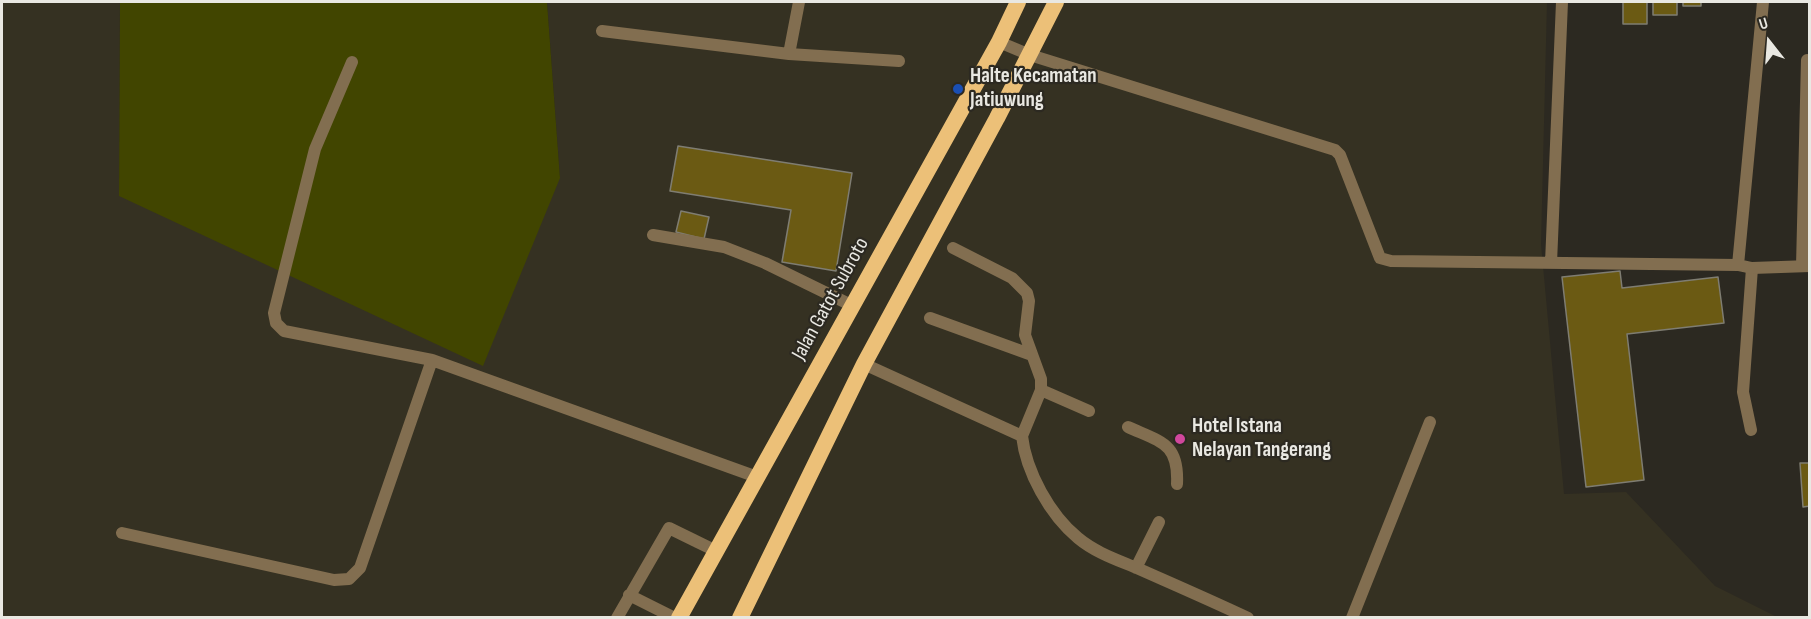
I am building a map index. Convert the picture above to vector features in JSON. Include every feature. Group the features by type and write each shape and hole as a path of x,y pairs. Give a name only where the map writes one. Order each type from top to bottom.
{"highway":[{"name":"Jalan Gatot Subroto","path":"677,618 853,306 999,42 1018,2"},
{"path":"740,618 864,364 1030,55 1056,2"}],"street":[{"path":"789,54 799,2"},
{"path":"1551,263 1562,2"},
{"path":"1738,265 1763,2"},
{"path":"602,31 789,54 899,61"},
{"path":"999,42 1030,55 1335,150 1340,155 1380,258 1391,261 1738,265 1752,268 1806,266 1807,60"},
{"path":"352,62 315,148 274,313 276,323 284,331 432,360 757,477"},
{"path":"653,235 724,247 765,262 853,306"},
{"path":"953,248 1012,278 1023,287 1029,301 1025,335 1041,379 1041,390 1022,436 1031,469 1056,515 1078,538 1107,556 1248,618"},
{"path":"1751,430 1743,392 1752,268"},
{"path":"930,318 1032,355"},
{"path":"122,533 334,580 349,579 360,568 432,360"},
{"path":"864,364 1022,436"},
{"path":"1041,390 1089,411"},
{"path":"1352,618 1430,422"},
{"path":"1128,427 1168,447 1177,458 1177,484"},
{"path":"1136,568 1159,522"},
{"path":"617,618 669,528 716,551"},
{"path":"629,595 677,618"}],"shaded area":[{"path":"2,2 120,2 119,196 560,178 547,2 1547,2 1541,244 1564,494 1626,492 1715,586 1777,617 2,617"},
{"path":"120,2 547,2 560,178 483,366 119,196"}],"building":[{"path":"1623,2 1647,2 1647,24 1623,24"},
{"path":"1653,2 1677,2 1677,15 1653,15"},
{"path":"1683,2 1701,2 1701,6 1683,6"},
{"path":"678,146 852,173 836,271 782,262 791,210 670,191"},
{"path":"681,211 709,217 704,239 676,232"},
{"path":"1620,271 1622,288 1718,277 1724,323 1627,334 1644,480 1586,487 1562,277"},
{"path":"1800,463 1810,463 1810,506 1803,507"}],"place":[{"name":"Halte Kecamatan Jatiuwung","path":"958,89"},
{"name":"Hotel Istana Nelayan Tangerang","path":"1180,439"}]}
